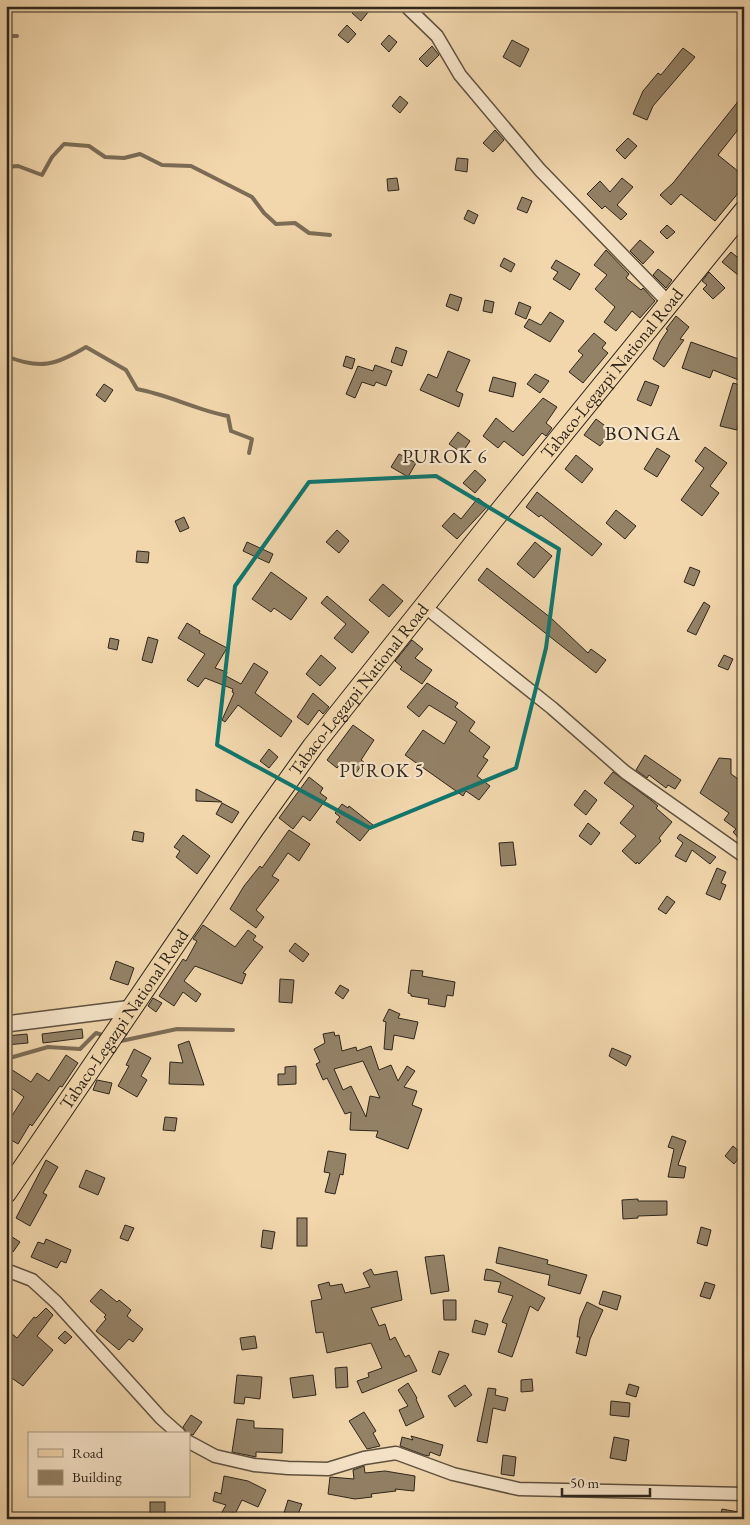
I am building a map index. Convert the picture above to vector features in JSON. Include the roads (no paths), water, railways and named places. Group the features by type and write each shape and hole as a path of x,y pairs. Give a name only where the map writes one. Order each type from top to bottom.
{"main road":[{"name":"Tabaco-Legazpi National Road","path":"6,1193 255,827 313,746 424,606 742,216"}],"street":[{"path":"406,6 437,36 460,75 540,170 669,304"},
{"path":"424,606 552,708 625,772 744,856"},
{"path":"6,1024 132,1008"},
{"path":"6,1270 32,1280 56,1302 161,1418 177,1432"},
{"path":"190,1443 215,1456 254,1465 328,1469 396,1453 453,1474 519,1489 744,1494"}],"waterway":[{"path":"6,36 17,36"},
{"path":"6,167 18,166 42,175 52,157 64,144 89,146 105,157 124,158 140,154 162,165 191,166 252,197 264,213 276,224 295,223 309,233 330,235"},
{"path":"6,356 29,363 48,364 66,358 86,347 126,370 137,389 228,416 231,431 252,439 249,453"},
{"path":"116,1040 121,1041 177,1029 233,1030"},
{"path":"6,1059 48,1047 80,1049 96,1033 105,1036"}],"district":[{"name":"BONGA","path":"643,433"},
{"name":"PUROK 6","path":"445,456"},
{"name":"PUROK 5","path":"382,770"}]}
